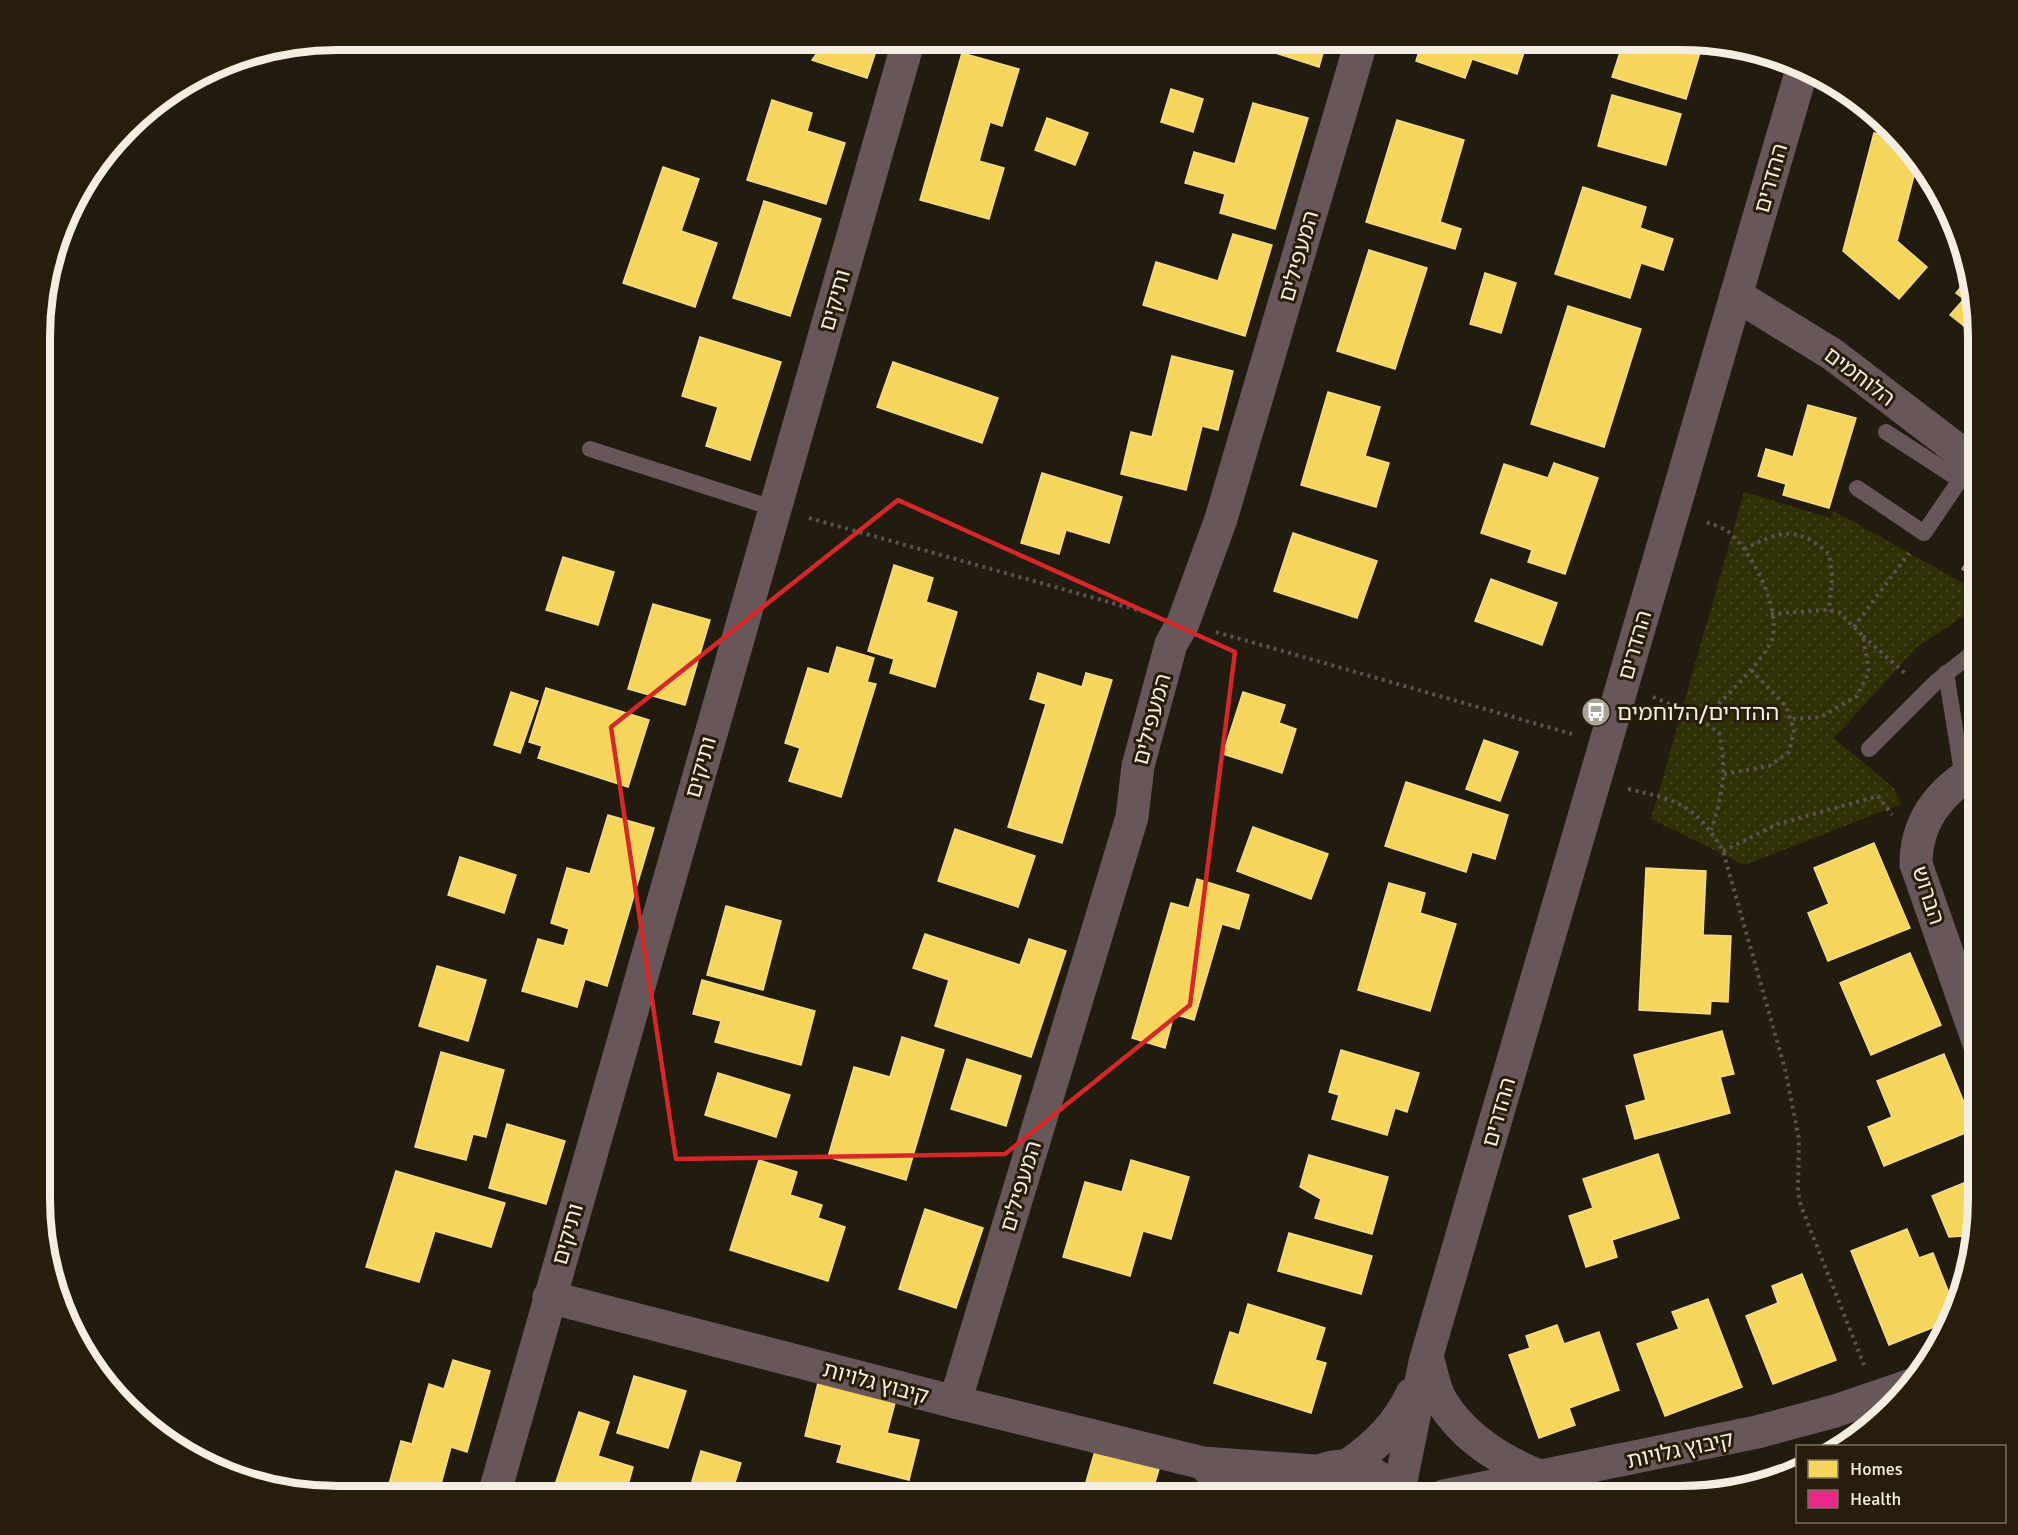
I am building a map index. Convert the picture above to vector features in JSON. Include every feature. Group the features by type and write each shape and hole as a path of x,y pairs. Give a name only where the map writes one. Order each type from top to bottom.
{"street":[{"name":"ותיקים","path":"497,1486 773,508 906,50"},
{"name":"המעפילים","path":"955,1402 1132,817 1138,766 1172,644 1183,623 1221,519 1359,50"},
{"name":"ההדרים","path":"1399,1486 1426,1359 1800,75"},
{"name":"הלוחמים","path":"1736,295 1825,349 1947,441 1968,470"},
{"name":"הברוש","path":"1968,776 1934,806 1921,827 1916,846 1916,864 1968,1012"},
{"name":"קיבוץ גלויות","path":"549,1297 955,1402 1203,1463 1316,1471 1348,1465"},
{"name":"ההדרים","path":"1348,1465 1371,1450 1389,1431 1409,1400 1426,1359"},
{"path":"1426,1359 1441,1401 1459,1423 1488,1450 1509,1465 1542,1477"},
{"name":"קיבוץ גלויות","path":"1496,1486 1757,1432 1895,1390"},
{"path":"1203,1463 1224,1486"},
{"path":"1348,1465 1378,1475 1388,1486"},
{"path":"1297,1486 1316,1471"}],"lane":[{"path":"1886,432 1968,472"},
{"path":"590,449 773,508"},
{"path":"1857,488 1924,533 1968,476"},
{"path":"1869,749 1946,673 1968,656"},
{"path":"1946,673 1968,761"}],"path":[{"path":"1674,508 1730,532 1755,564 1771,605 1772,639 1750,670 1703,720"},
{"path":"1854,627 1924,533"},
{"path":"1744,549 1774,534 1796,534 1815,541 1829,554 1832,576 1829,611"},
{"path":"1771,614 1839,612 1926,693"},
{"path":"1791,719 1821,717 1857,696 1869,672 1863,636"},
{"path":"1724,774 1769,766 1789,752 1794,730 1786,706 1750,670"},
{"path":"1623,684 1703,720 1719,733 1725,757 1724,774 1722,797 1711,831"},
{"path":"1595,781 1662,796 1692,810 1711,831 1723,851 1785,1069 1799,1140 1798,1192 1801,1206 1876,1397"},
{"path":"1723,851 1778,824 1878,796 1916,846"}],"highlighted area":[{"path":"898,500 1235,652 1190,1005 1005,1154 676,1159 611,727"}],"green space":[{"path":"1744,492 1831,518 1834,511 1968,586 1968,613 1917,647 1834,738 1894,788 1901,804 1745,865 1651,819"}],"building: Homes":[{"path":"808,50 876,50 867,78 812,60 817,53"},
{"path":"1266,50 1324,50 1319,67"},
{"path":"1420,50 1525,50 1517,74 1472,59 1465,78 1416,61"},
{"path":"1621,50 1701,50 1686,99 1612,77"},
{"path":"962,53 1019,69 1002,126 990,122 979,161 1004,168 989,219 920,200"},
{"path":"1171,89 1203,99 1193,132 1161,122"},
{"path":"1612,95 1681,114 1666,165 1598,146"},
{"path":"772,100 812,113 807,131 845,143 826,204 747,180"},
{"path":"1253,103 1308,118 1275,229 1220,213 1225,194 1185,183 1194,152 1235,164"},
{"path":"1047,118 1088,133 1075,165 1035,150"},
{"path":"1397,120 1464,140 1440,222 1461,229 1455,249 1366,222"},
{"path":"1874,133 1886,136 1915,171 1897,241 1927,267 1899,299 1843,251"},
{"path":"663,167 699,179 681,231 717,243 695,307 623,283"},
{"path":"1583,187 1646,207 1640,228 1673,239 1663,270 1641,263 1630,298 1555,274"},
{"path":"764,201 821,219 790,316 733,298"},
{"path":"1233,234 1272,245 1245,336 1143,305 1156,262 1218,281"},
{"path":"1369,250 1427,268 1395,369 1337,351"},
{"path":"1485,273 1516,283 1501,333 1470,324"},
{"path":"1963,284 1968,329 1950,315 1964,299 1956,293"},
{"path":"1568,306 1641,329 1604,447 1531,424"},
{"path":"700,337 781,362 750,460 706,446 718,407 682,396"},
{"path":"1172,356 1233,371 1218,430 1202,426 1186,490 1121,474 1131,432 1152,437"},
{"path":"893,362 998,398 982,443 877,407"},
{"path":"1328,392 1380,407 1365,456 1389,463 1376,507 1301,485"},
{"path":"1808,405 1856,418 1829,508 1783,495 1786,484 1758,476 1766,449 1793,457"},
{"path":"1554,463 1598,478 1565,574 1528,562 1532,550 1481,533 1504,464 1548,478"},
{"path":"1042,473 1122,497 1109,543 1066,530 1059,554 1021,543"},
{"path":"1293,533 1377,561 1357,618 1274,591"},
{"path":"563,557 614,572 598,625 546,610"},
{"path":"894,565 933,578 926,602 957,612 935,687 890,673 894,659 868,651"},
{"path":"1491,579 1557,603 1542,645 1475,621"},
{"path":"653,604 710,620 685,705 628,689"},
{"path":"837,647 874,658 867,682 876,684 841,797 789,781 800,748 785,743 808,668 829,674"},
{"path":"1038,673 1082,687 1086,673 1112,680 1062,843 1008,827 1046,704 1030,699"},
{"path":"546,688 649,720 628,787 538,758 542,746 529,742"},
{"path":"511,692 538,701 520,753 494,745"},
{"path":"1243,692 1285,705 1279,723 1296,729 1282,773 1223,754"},
{"path":"1484,740 1518,752 1500,801 1466,789"},
{"path":"1406,782 1508,815 1495,859 1472,852 1466,872 1385,846"},
{"path":"608,815 654,828 607,986 585,979 577,1007 522,991 538,939 564,946 569,929 551,923 567,868 590,874"},
{"path":"1253,827 1328,854 1311,899 1237,871"},
{"path":"955,829 1035,856 1018,907 938,881"},
{"path":"1874,843 1910,928 1828,961 1808,913 1829,904 1814,868"},
{"path":"460,857 516,875 504,913 448,895"},
{"path":"1646,868 1706,871 1703,935 1731,936 1728,1002 1711,1001 1710,1014 1639,1010"},
{"path":"1197,879 1249,895 1239,929 1222,924 1194,1020 1174,1014 1165,1048 1132,1038 1171,903 1189,908"},
{"path":"1389,883 1425,893 1420,913 1456,924 1430,1011 1358,990"},
{"path":"726,906 781,921 763,990 707,975"},
{"path":"925,934 1020,965 1029,939 1066,951 1031,1057 935,1026 949,980 913,968"},
{"path":"1910,953 1941,1025 1871,1055 1840,983"},
{"path":"437,966 486,980 468,1041 419,1026"},
{"path":"702,980 815,1011 801,1065 715,1042 721,1021 693,1014"},
{"path":"1722,1031 1734,1074 1720,1077 1730,1113 1635,1139 1626,1106 1646,1100 1634,1055"},
{"path":"902,1037 944,1050 906,1180 828,1157 854,1067 890,1077"},
{"path":"1341,1050 1419,1073 1407,1112 1395,1108 1387,1135 1332,1119 1339,1095 1329,1092"},
{"path":"441,1052 504,1070 486,1137 473,1134 466,1160 415,1147"},
{"path":"1944,1054 1968,1112 1968,1132 1884,1166 1868,1127 1892,1117 1877,1081"},
{"path":"967,1059 1021,1076 1006,1126 951,1109"},
{"path":"718,1073 790,1095 776,1137 705,1115"},
{"path":"507,1124 565,1141 546,1204 489,1188"},
{"path":"1658,1154 1679,1218 1612,1240 1617,1257 1586,1267 1569,1216 1593,1208 1583,1179"},
{"path":"1309,1155 1388,1177 1372,1234 1315,1218 1321,1199 1300,1187"},
{"path":"759,1160 797,1172 790,1195 822,1205 818,1218 845,1227 828,1281 730,1250"},
{"path":"1131,1160 1189,1177 1171,1239 1143,1231 1130,1276 1063,1257 1085,1182 1122,1192"},
{"path":"396,1171 505,1203 491,1247 435,1231 419,1282 366,1267"},
{"path":"1968,1181 1965,1240 1964,1236 1949,1237 1932,1196"},
{"path":"925,1209 983,1228 956,1308 899,1289"},
{"path":"1907,1229 1919,1258 1933,1253 1951,1298 1939,1325 1889,1345 1851,1251"},
{"path":"1289,1233 1372,1256 1361,1294 1278,1271"},
{"path":"1802,1274 1836,1360 1773,1384 1746,1316 1778,1303 1772,1286"},
{"path":"1708,1299 1742,1387 1665,1416 1637,1344 1679,1329 1672,1312"},
{"path":"1248,1304 1325,1328 1315,1360 1326,1363 1311,1413 1214,1383 1230,1332 1239,1335"},
{"path":"1557,1325 1564,1344 1599,1332 1619,1390 1569,1408 1575,1425 1539,1438 1509,1355 1530,1348 1526,1336"},
{"path":"453,1360 490,1371 467,1452 451,1447 440,1486 388,1486 401,1441 412,1444 429,1384 444,1389"},
{"path":"634,1376 686,1391 668,1448 617,1433"},
{"path":"818,1383 895,1403 887,1433 919,1440 909,1480 837,1462 842,1445 805,1436"},
{"path":"579,1412 609,1422 598,1456 633,1467 628,1486 555,1486"},
{"path":"701,1451 741,1463 734,1486 710,1486 692,1481"},
{"path":"1095,1451 1159,1469 1154,1486 1085,1486"}],"building: Health":[{"path":"1968,559 1968,573 1962,569"}],"place":[{"name":"ההדרים/הלוחמים","path":"1596,712"}]}
